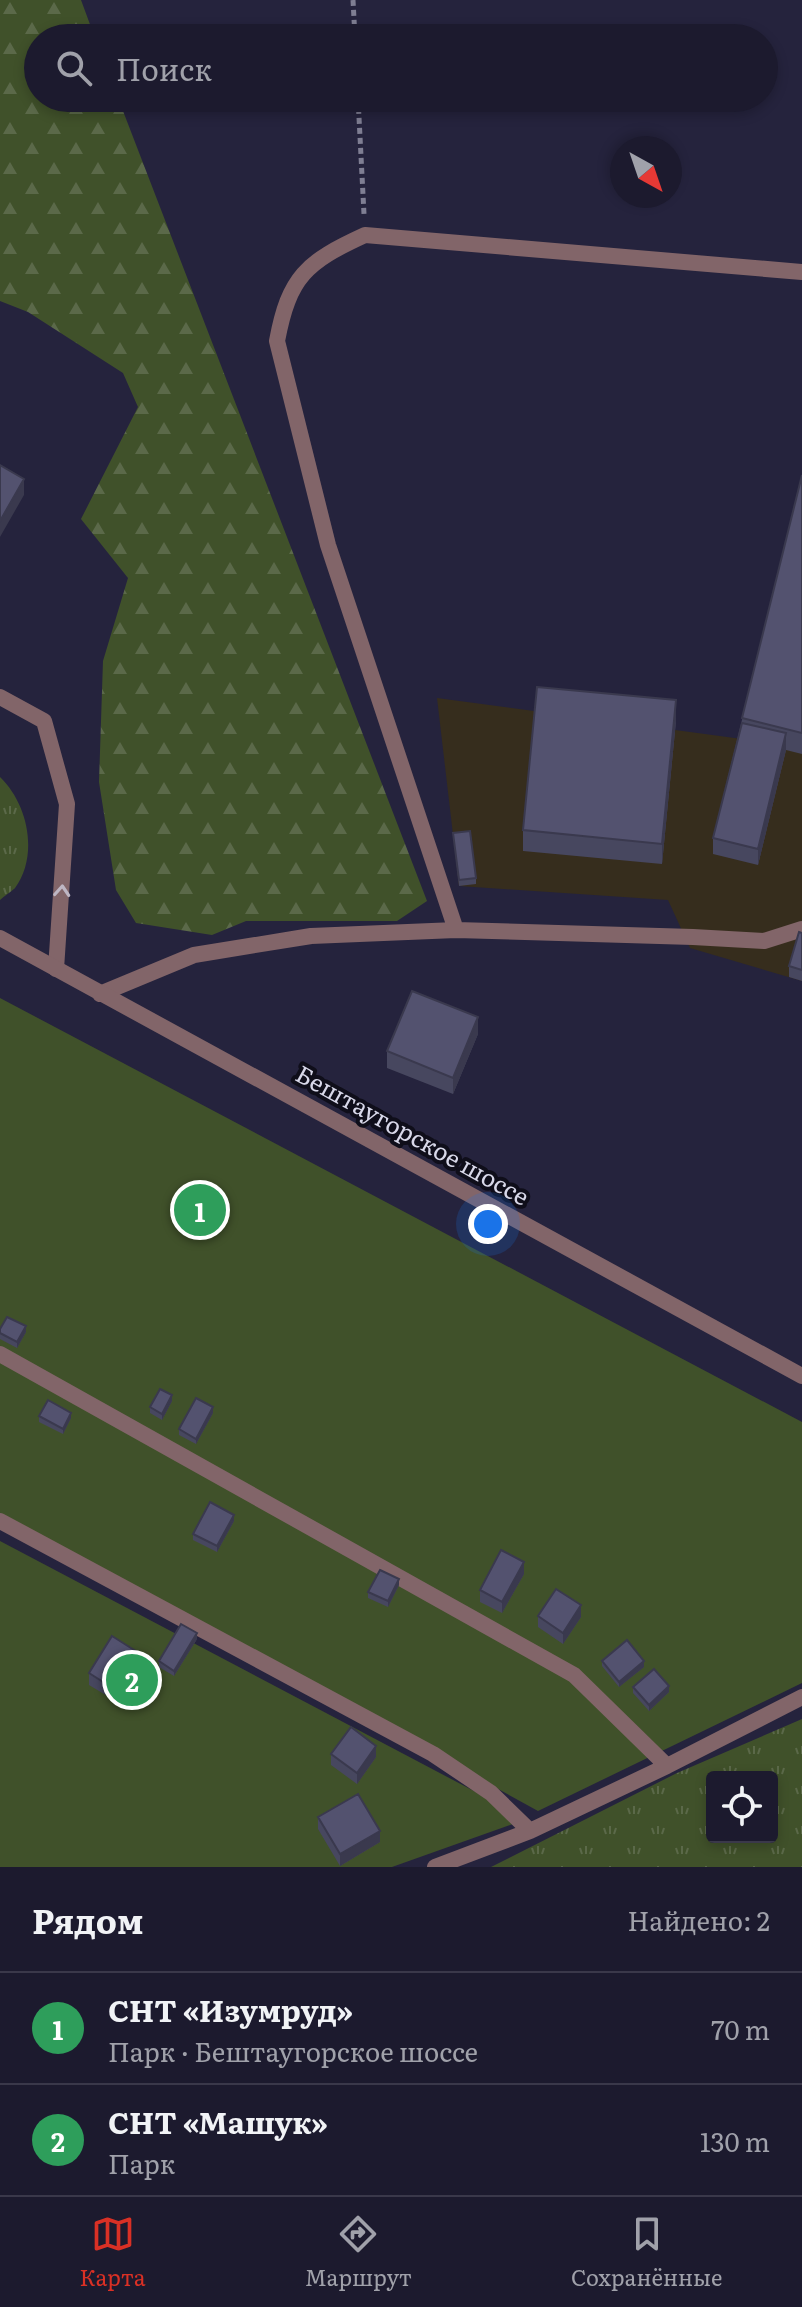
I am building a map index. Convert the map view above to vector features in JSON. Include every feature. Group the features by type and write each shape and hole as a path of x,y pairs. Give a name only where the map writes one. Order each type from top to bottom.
{"street":[{"path":"456,930 328,545 277,341 283,308 297,279 329,252 365,235 802,272"},
{"path":"0,697 44,721 67,804 56,969"},
{"path":"100,994 194,955 311,936 456,930 764,941 802,929"},
{"name":"Бештаугорское шоссе","path":"0,938 802,1376"},
{"path":"0,1354 574,1675 667,1766"},
{"path":"0,1521 433,1754 491,1793 530,1831"},
{"path":"435,1867 530,1831 802,1697"}],"path":[{"path":"353,0 354,24"},
{"path":"359,112 365,235"}],"shaded area":[{"path":"802,495 802,981 690,948 668,900 459,886 437,698 742,739"}],"green space":[{"path":"0,0 81,0 90,24 24,24 24,112 123,112 427,901 397,921 246,921 212,935 136,923 116,890 99,782 103,661 128,578 81,519 138,407 123,373 28,312 0,301"},
{"path":"0,777 18,801 28,845 22,875 15,888 0,900"},
{"path":"0,998 802,1422 802,1683 538,1811 0,1514"},
{"path":"0,1541 527,1819 392,1867 0,1867"},
{"path":"802,1719 802,1867 491,1867 677,1773"}],"building":[{"path":"0,465 24,479 0,521"},
{"path":"802,475 802,733 742,718"},
{"path":"537,687 676,700 662,844 523,830"},
{"path":"742,723 786,733 758,849 713,838"},
{"path":"470,831 476,878 459,880 453,833"},
{"path":"799,932 802,933 802,970 789,966"},
{"path":"412,991 478,1017 453,1078 387,1051"},
{"path":"7,1317 26,1326 17,1342 0,1333"},
{"path":"160,1389 172,1395 162,1414 150,1407"},
{"path":"196,1398 213,1407 196,1439 179,1429"},
{"path":"48,1400 71,1413 63,1429 39,1416"},
{"path":"210,1502 234,1515 217,1546 193,1534"},
{"path":"501,1550 524,1562 502,1602 480,1590"},
{"path":"380,1570 399,1579 388,1601 368,1592"},
{"path":"556,1589 581,1605 563,1633 538,1616"},
{"path":"181,1624 197,1633 174,1671 159,1661"},
{"path":"112,1636 142,1655 119,1692 89,1673"},
{"path":"627,1640 644,1661 619,1682 602,1661"},
{"path":"654,1669 669,1686 649,1705 633,1687"},
{"path":"351,1727 376,1746 357,1773 331,1754"},
{"path":"358,1794 380,1831 340,1854 318,1817"}],"place":[{"name":"СНТ «Изумруд»","path":"200,1210"},
{"name":"СНТ «Машук»","path":"132,1680"}]}
